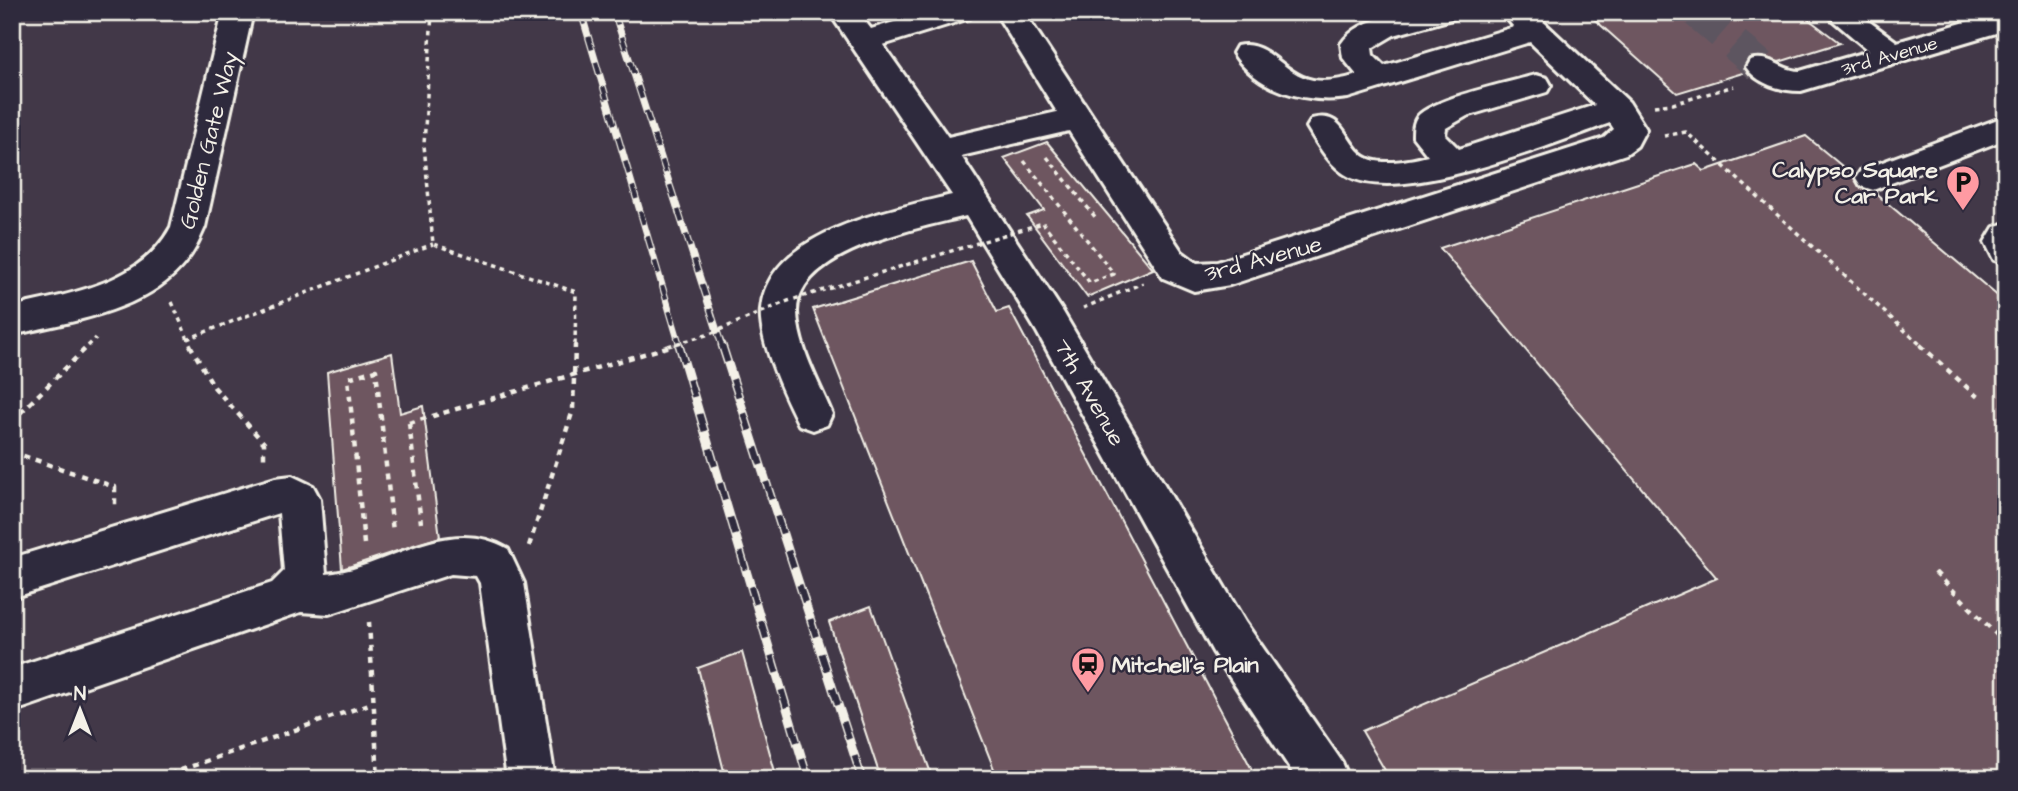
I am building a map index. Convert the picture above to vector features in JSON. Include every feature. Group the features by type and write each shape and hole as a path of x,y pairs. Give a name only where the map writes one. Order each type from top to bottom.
{"street":[{"name":"Golden Gate Way","path":"12,321 138,284 167,264 180,249 188,227 239,12"},
{"name":"7th Avenue","path":"843,12 940,150 1050,322 1229,637 1325,779"},
{"path":"864,41 960,12"},
{"path":"940,150 1077,118 1009,12"},
{"path":"1379,79 1358,58 1356,44 1384,29 1445,12"},
{"path":"1837,12 1861,22 1892,53"},
{"path":"1917,12 1952,36"},
{"name":"3rd Avenue","path":"1766,71 1801,81 1952,36 1993,18"},
{"path":"1248,52 1282,81 1307,92 1324,93 1379,79 1525,22 1618,109 1630,129 1626,138 1615,146"},
{"path":"1451,162 1429,137 1430,123 1456,108 1536,86"},
{"path":"1323,127 1353,164 1374,173 1405,172 1451,162 1618,109"},
{"name":"3rd Avenue","path":"1077,118 1146,219 1170,261 1177,269 1194,277 1217,275 1615,146"},
{"path":"1873,178 2006,127"},
{"path":"813,414 787,343 779,309 782,286 793,270 822,250 862,233 974,202"},
{"path":"2006,236 2001,242 2006,251"},
{"path":"12,578 263,500 285,494 299,499 305,572 294,592 276,603 12,690"},
{"path":"294,592 329,594 451,555 483,557 494,563 502,583 531,779"}],"path":[{"path":"12,28 15,12"},
{"path":"432,12 424,145 433,244"},
{"path":"1618,109 1673,104 1766,71"},
{"path":"1615,146 1686,132 1980,399"},
{"path":"1044,153 1104,228"},
{"path":"423,535 409,423 710,334 788,301 1043,223 1090,284 1114,274 1024,161 1034,157"},
{"path":"187,339 433,244 576,292 573,410 532,544 494,563"},
{"path":"167,264 167,289 187,339 214,387 264,443 263,500"},
{"path":"1050,322 1147,281 1139,270"},
{"path":"12,421 122,312 124,289"},
{"path":"377,779 368,582 348,378 376,370 395,545"},
{"path":"12,452 115,488 116,546"},
{"path":"1935,572 2006,644"},
{"path":"158,778 373,702"}],"building":[{"path":"1586,12 1799,12 1840,43 1779,62 1764,57 1750,57 1744,66 1746,72 1677,93"},
{"path":"1806,136 1854,176 1859,187 1874,192 2006,303 2006,779 1390,779 1362,731 1717,578 1440,248 1696,164 1704,171"},
{"path":"1047,142 1153,269 1087,297 1027,216 1044,210 1004,158"},
{"name":"Mitchell's Plain","path":"971,261 997,312 1009,308 1257,779 998,779 813,309"},
{"path":"392,353 400,413 423,406 440,537 342,569 327,372"},
{"path":"871,606 933,779 881,779 829,622"},
{"path":"742,652 777,779 726,779 698,668"}],"tunnel":[{"path":"1697,12 1761,67"}],"railway":[{"path":"581,12 680,346"},
{"path":"614,12 722,346"},
{"path":"679,345 808,779"},
{"path":"722,345 862,779"}],"place":[{"name":"Calypso Square Car Park","path":"1963,212"},
{"name":"Mitchell's Plain","path":"1088,694"}]}
